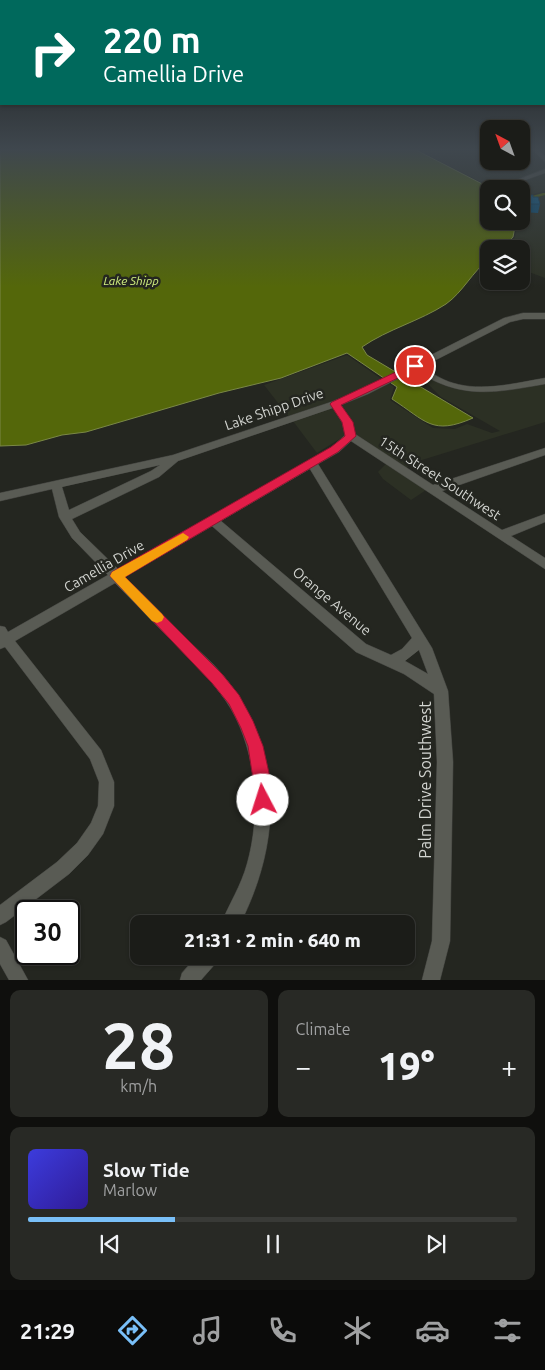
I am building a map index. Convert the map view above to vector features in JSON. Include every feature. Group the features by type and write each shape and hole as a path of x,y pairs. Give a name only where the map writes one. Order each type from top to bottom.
{"street":[{"name":"Lake Shipp Drive","path":"0,497 175,458 335,404 380,384 507,320 523,316 545,316"},
{"path":"412,368 446,384 461,388 503,387 545,381"},
{"path":"335,404 347,422 350,436"},
{"name":"Camellia Drive","path":"2,638 116,576 334,450 350,436"},
{"name":"15th Street Southwest","path":"350,436 545,564"},
{"path":"432,490 545,451"},
{"path":"65,517 155,474 175,458"},
{"name":"Palm Drive Southwest","path":"312,462 419,638 434,665 441,691 445,762 441,941 431,980"},
{"path":"56,485 65,517 76,535 226,689 241,712 256,746 263,800 261,836 254,869 234,915"},
{"path":"502,535 545,518"},
{"name":"Orange Avenue","path":"212,520 361,648 376,657 391,661 417,674 441,691"},
{"path":"0,916 85,849 99,828 104,815 108,792 106,776 96,755 2,638"},
{"path":"391,661 409,653 419,638"},
{"path":"0,946 19,980"},
{"path":"189,980 202,965"}],"shaded area":[{"path":"545,196 545,278 530,272 530,240 513,240 516,230 530,230 530,199"},
{"path":"347,355 383,380 351,395 289,417 264,385"},
{"path":"416,369 444,385 462,390 476,391 545,383 545,422 409,464 406,470 354,435 340,405 388,383 394,387 390,400 433,428 455,429 467,424 492,433 500,431 441,397 429,385 405,375"},
{"path":"334,407 342,419 346,435 317,453 293,421"},
{"path":"386,464 426,490 411,500 383,479 378,472"}],"water":[{"name":"Lake Shipp","path":"0,196 480,196 480,230 514,230 510,240 480,240 480,267 458,294 446,304 382,335 362,347 367,355 473,418 448,426 430,424 392,399 397,387 347,353 281,378 219,393 86,432 62,435 26,445 0,446"}],"building":[{"path":"530,196 538,197 540,204 530,204"}],"waterway":[{"path":"530,198 538,196"}],"slow traffic":[{"path":"157,617 116,576 183,537"}],"route":[{"path":"263,800 260,764 256,746 234,699 217,678 116,576 334,450 350,436 346,418 335,404 365,392 415,366"}]}
